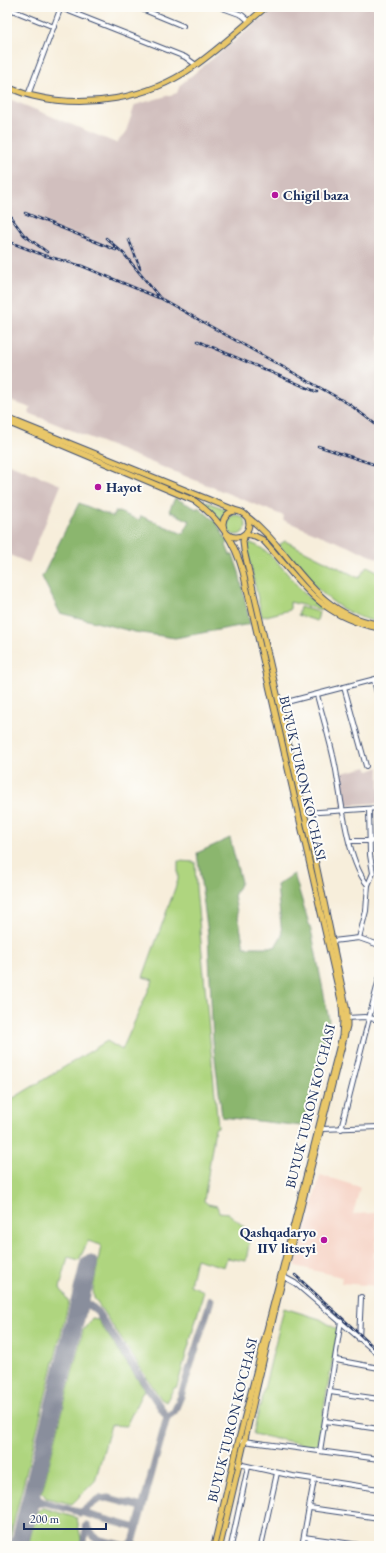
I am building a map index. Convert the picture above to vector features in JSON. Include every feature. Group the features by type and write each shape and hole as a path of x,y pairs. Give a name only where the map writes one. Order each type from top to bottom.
{"main road":[{"path":"7,87 28,95 77,102 108,100 162,85 196,65 266,7"},
{"path":"7,418 242,513 258,523 314,591 352,616 379,624"},
{"name":"BUYUK TURON KO'CHASI","path":"7,422 196,501 215,518 226,532 234,546 243,572 333,941 348,1018 346,1035 238,1443 214,1546"},
{"path":"245,534 249,522 242,513 234,512 226,516 223,524 226,532 235,537 245,534 255,536 263,540 302,587 326,607 350,620 379,628"},
{"name":"BUYUK TURON KO'CHASI","path":"220,1546 282,1276 343,1029 342,1005 279,704 244,550 243,541 245,534"}],"street":[{"path":"137,7 183,26"},
{"path":"152,13 154,7"},
{"path":"220,7 242,15 249,21"},
{"path":"7,8 54,27"},
{"path":"28,95 61,8 185,57 196,65"},
{"path":"279,704 379,678"},
{"path":"374,680 379,701"},
{"path":"344,687 366,766"},
{"path":"317,695 337,775 342,810 354,858 363,880 368,885"},
{"path":"301,812 379,808"},
{"path":"359,938 366,911 368,885 373,868 369,809"},
{"path":"350,841 379,841"},
{"path":"333,941 359,938 379,945"},
{"path":"341,1129 379,979"},
{"path":"348,1018 369,1018 379,1020"},
{"path":"322,1129 379,1127"},
{"path":"282,1276 291,1280 341,1321 359,1339 379,1355"},
{"path":"359,1339 361,1297"},
{"path":"320,1451 336,1360 341,1321"},
{"path":"336,1360 379,1368"},
{"path":"330,1392 379,1399"},
{"path":"325,1421 379,1429"},
{"path":"243,1441 379,1459"},
{"path":"238,1464 314,1480 379,1489"},
{"path":"231,1546 248,1467"},
{"path":"261,1546 277,1473"},
{"path":"302,1546 314,1480"},
{"path":"310,1508 379,1518"},
{"path":"304,1537 366,1546"}],"shaded area":[{"path":"276,7 379,7 379,559 283,520 284,516 29,413 31,408 7,400 7,98 116,143 125,134 135,105 177,93 180,85"},
{"path":"7,463 61,485 29,563 7,554"},
{"path":"367,767 369,771 379,767 379,803 342,805 338,774"},
{"name":"Qashqadaryo IIV litseyi","path":"320,1175 360,1187 353,1214 376,1213 377,1241 375,1241 376,1252 374,1252 374,1259 379,1258 377,1286 341,1283 342,1277 295,1266"}],"green space":[{"path":"175,498 197,509 198,507 216,522 228,543 226,545 230,555 233,555 239,572 250,624 175,638 135,632 60,613 42,577 79,503 113,517 116,511 139,520 141,516 183,534 190,521 169,511"},
{"path":"199,499 228,510 221,522"},
{"path":"236,515 243,518 246,525 243,532 236,535 229,532 226,525 229,518"},
{"path":"285,541 359,578 367,566 379,572 379,622 348,612 322,593 299,570 279,545"},
{"path":"248,543 256,545 271,556 304,593 322,606 322,610 290,602 290,610 262,617 246,545"},
{"path":"300,607 319,612 317,621 298,615"},
{"path":"230,838 241,882 234,896 244,947 275,947 282,935 277,885 294,874 312,934 329,1020 302,1126 222,1117 213,1042 208,934 197,853"},
{"path":"178,861 195,862 196,888 218,1127 215,1128 204,1201 208,1204 217,1206 219,1212 228,1213 251,1233 246,1261 227,1258 224,1267 196,1259 190,1285 204,1291 177,1387 174,1388 166,1402 161,1399 94,1298 93,1289 101,1245 88,1241 79,1260 68,1257 60,1288 69,1302 7,1546 7,1102 107,1041 122,1050 153,980 143,977 178,880"},
{"path":"284,1308 320,1319 338,1330 317,1447 253,1434"},
{"path":"92,1319 98,1320 144,1389 126,1426 111,1425 95,1481 72,1504 46,1498 42,1492 83,1330"},
{"path":"44,1508 77,1518 81,1539 80,1546 28,1546 37,1511"}],"taxiway":[{"path":"132,1546 167,1417 174,1412 181,1396 211,1300"},
{"path":"76,1314 82,1308 89,1305 96,1310 167,1417"},
{"path":"32,1492 35,1498 43,1502 137,1528"},
{"path":"80,1513 99,1499 108,1498 142,1507"},
{"path":"28,1509 32,1504 43,1503"},
{"path":"83,1546 87,1525"},
{"path":"87,1526 96,1539 126,1546 133,1542"}],"runway":[{"path":"19,1546 89,1264"}],"railway":[{"path":"7,212 24,235 47,252"},
{"path":"25,213 116,250"},
{"path":"106,238 124,254 160,298 349,404 379,427"},
{"path":"129,240 140,268"},
{"path":"7,241 43,255 82,266 159,298"},
{"path":"198,341 317,392"},
{"path":"318,446 379,466"},
{"path":"295,1275 379,1352"}],"place":[{"name":"Chigil baza","path":"275,195"},
{"name":"Hayot","path":"98,487"},
{"name":"Qashqadaryo IIV litseyi","path":"324,1240"}]}
